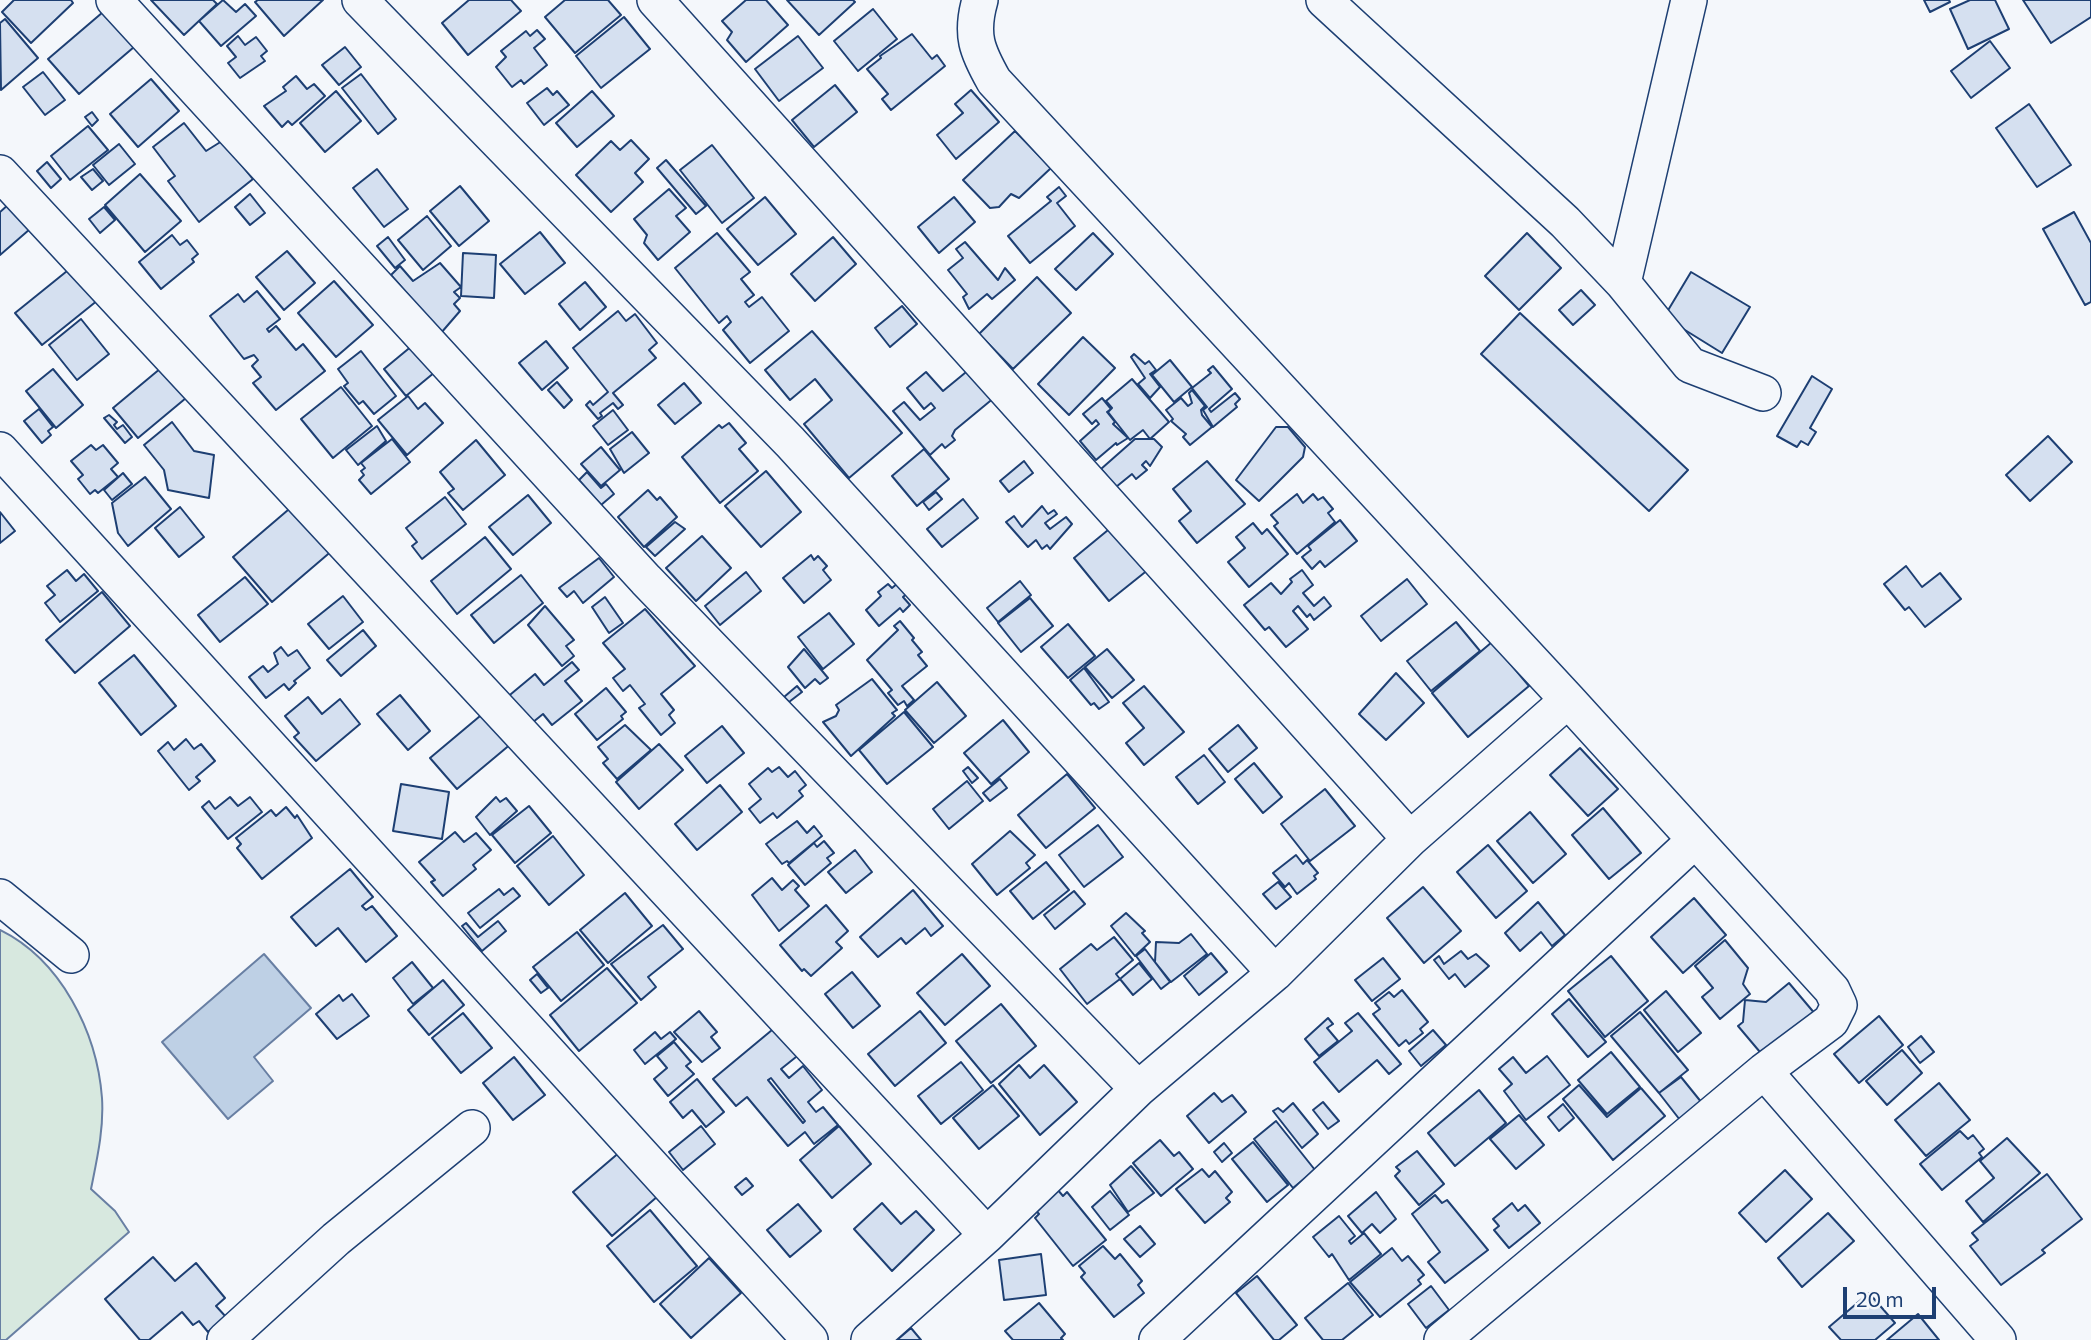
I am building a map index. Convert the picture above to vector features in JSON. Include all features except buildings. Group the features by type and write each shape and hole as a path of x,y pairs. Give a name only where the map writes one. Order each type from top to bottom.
{"street":[{"path":"114,0 646,580 1138,1088"},
{"path":"360,0 790,442 1275,973"},
{"path":"655,0 1410,839"},
{"path":"980,0 976,13 977,51 994,81 1568,701 1832,990 1839,1005 1831,1021 1764,1071 1442,1340"},
{"path":"1324,0 1565,222 1623,284 1690,365 1763,393"},
{"path":"1623,284 1689,0"},
{"path":"0,173 987,1235"},
{"path":"0,450 810,1340"},
{"path":"869,1340 987,1235 1138,1088 1275,973 1410,839 1568,701"},
{"path":"1157,1340 1694,841"},
{"path":"0,897 71,955"},
{"path":"1764,1071 1998,1340"},
{"path":"225,1340 336,1239 472,1128"}],"shaded area":[{"path":"0,930 22,943 58,979 84,1024 93,1048 102,1098 101,1133 91,1189 115,1211 129,1232 6,1340 0,1340"}],"water":[{"path":"264,954 311,1008 254,1057 273,1081 228,1119 162,1042"}]}
